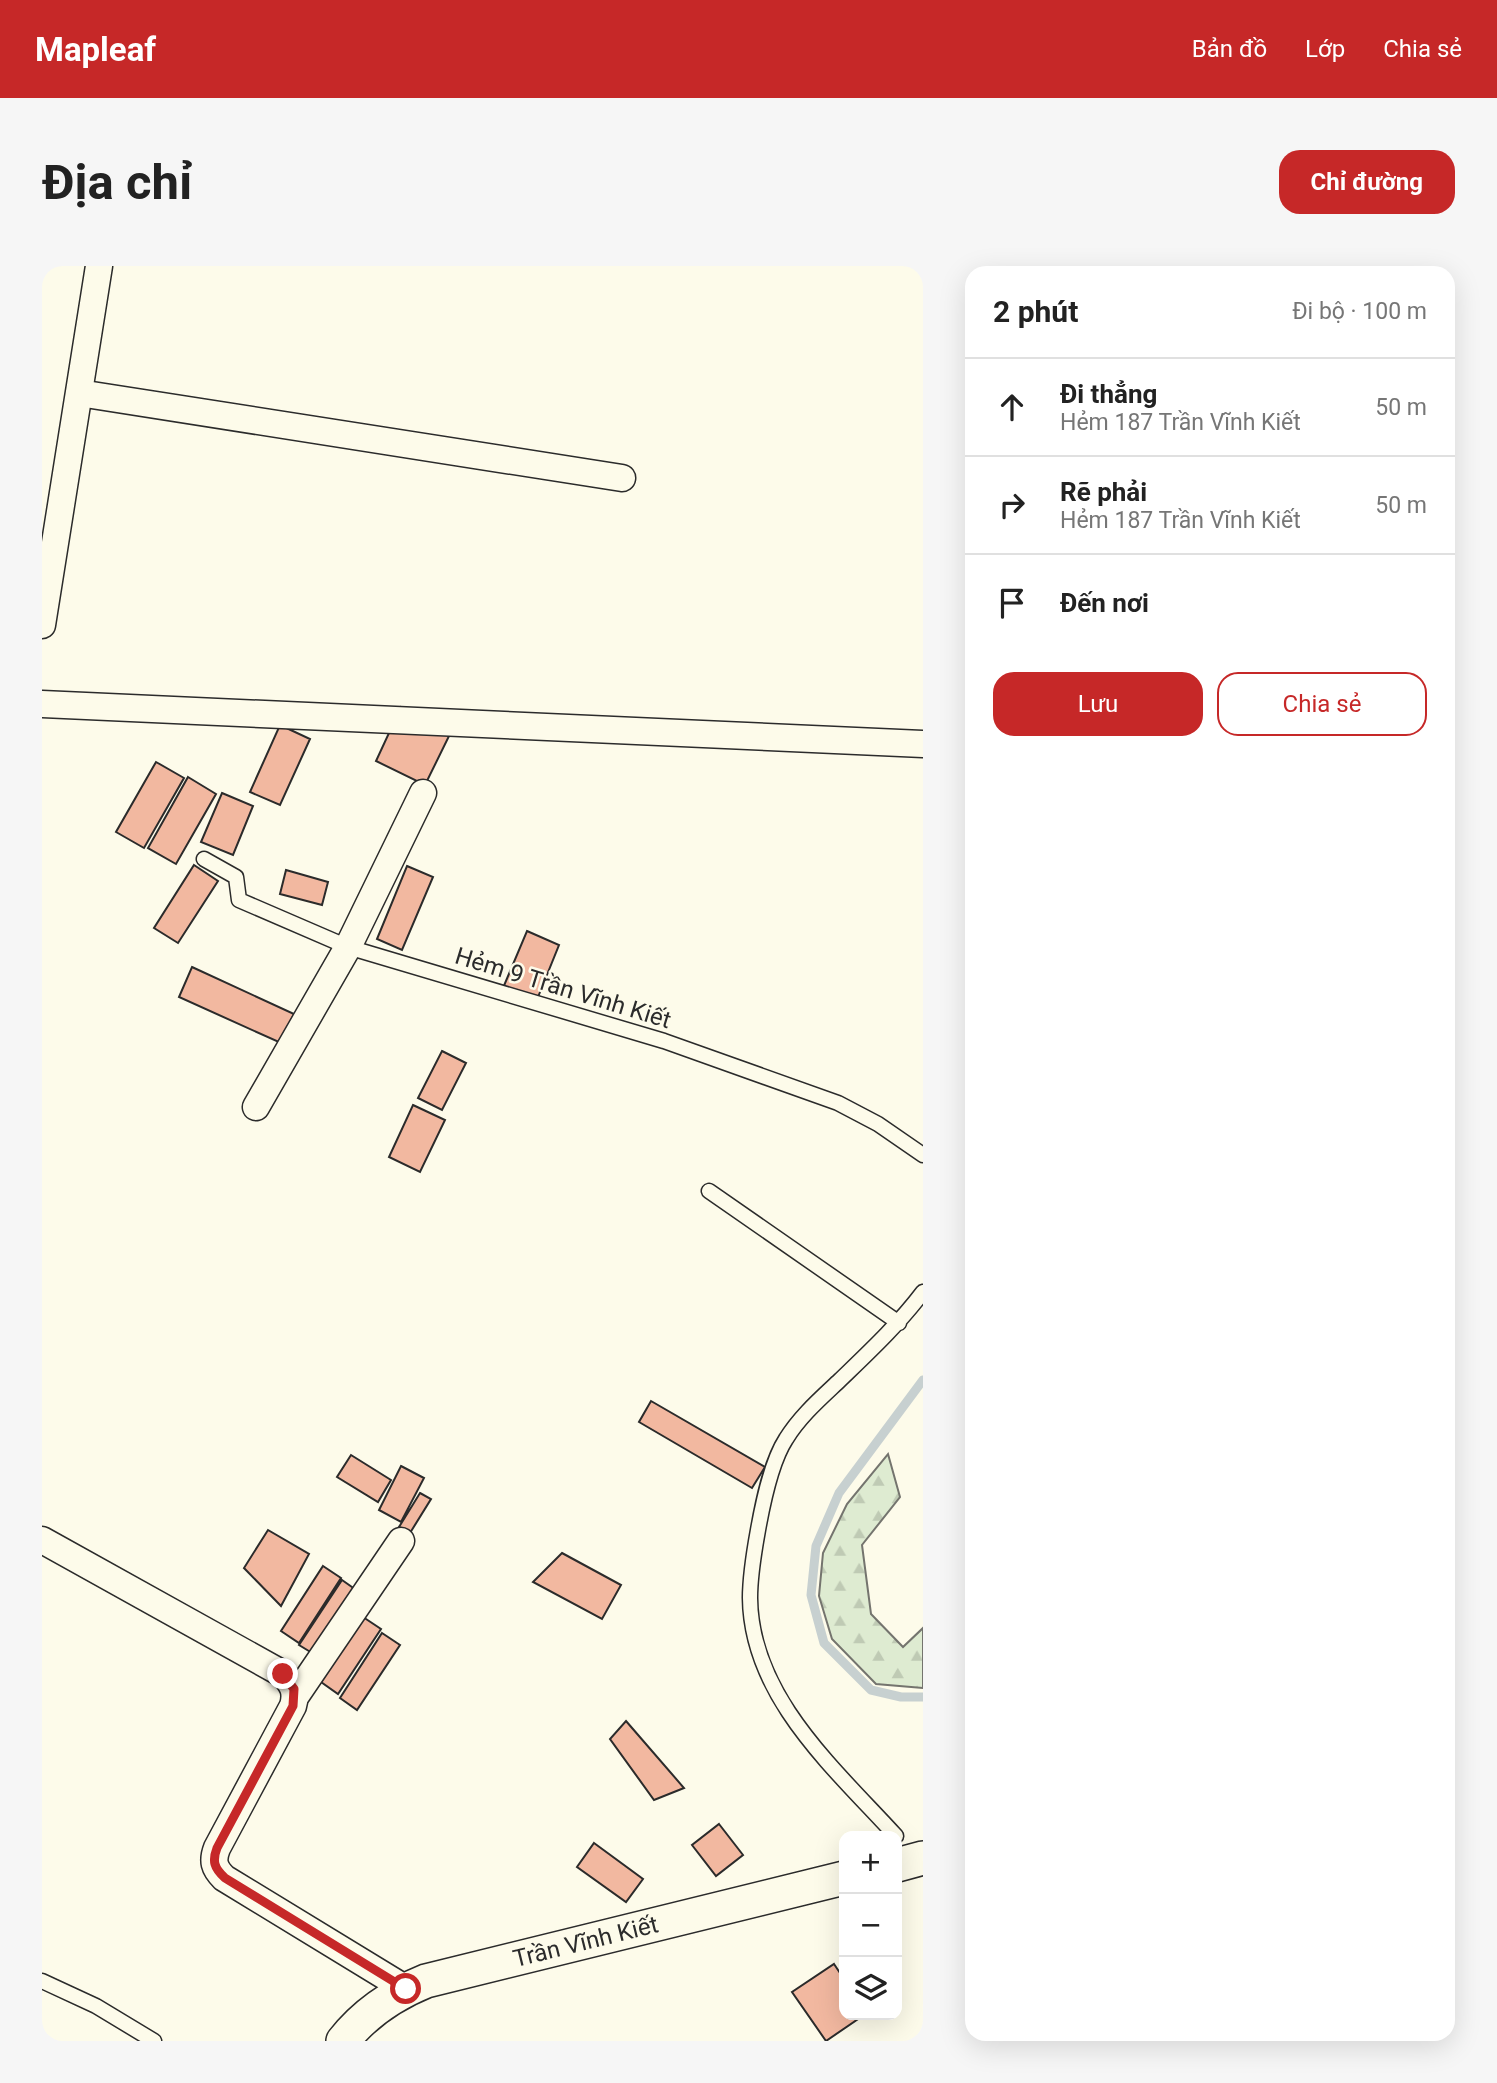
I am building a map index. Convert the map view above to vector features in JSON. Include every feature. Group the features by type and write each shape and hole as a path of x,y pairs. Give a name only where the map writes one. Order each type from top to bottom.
{"street":[{"path":"42,625 99,266"},
{"path":"79,393 622,478"},
{"path":"42,704 923,744"},
{"path":"256,1107 348,947 423,793"},
{"path":"42,1540 283,1674 294,1689 295,1698"},
{"path":"401,1541 295,1698 214,1856 216,1868 225,1878 406,1989"},
{"name":"Trần Vĩnh Kiết","path":"343,2041 375,2008 406,1989 426,1981 839,1879"}],"lane":[{"name":"Hẻm 9 Trần Vĩnh Kiết","path":"204,859 236,877 239,900 348,947 664,1041 838,1103 878,1124 923,1155"},
{"path":"709,1191 899,1323"},
{"path":"906,1851 799,1729 775,1692 758,1647 750,1600 753,1557 761,1516 771,1475 785,1440 809,1409 899,1323 923,1292"},
{"path":"42,1981 96,2006 154,2041"}],"green space":[{"path":"888,1454 900,1497 862,1545 871,1614 903,1647 923,1628 923,1688 876,1684 832,1639 819,1596 823,1553 847,1504"}],"building":[{"path":"401,707 451,732 425,785 376,761"},
{"path":"280,725 310,739 280,805 250,792"},
{"path":"156,762 184,778 144,848 116,832"},
{"path":"188,777 216,794 176,864 148,848"},
{"path":"222,793 253,806 233,855 201,842"},
{"path":"194,865 218,881 178,943 154,928"},
{"path":"407,866 433,877 402,950 377,939"},
{"path":"286,870 328,882 322,905 280,894"},
{"path":"527,931 559,945 536,1002 503,988"},
{"path":"192,967 294,1014 281,1043 179,997"},
{"path":"442,1051 466,1063 442,1110 418,1098"},
{"path":"413,1105 445,1120 420,1172 389,1157"},
{"path":"651,1401 765,1467 752,1488 639,1422"},
{"path":"351,1455 391,1480 378,1502 337,1477"},
{"path":"401,1466 424,1478 401,1522 379,1510"},
{"path":"420,1493 431,1499 410,1533 399,1527"},
{"path":"268,1530 309,1554 281,1606 244,1568"},
{"path":"562,1553 621,1585 602,1619 533,1582"},
{"path":"323,1566 341,1578 299,1643 281,1631"},
{"path":"342,1580 359,1592 317,1656 299,1645"},
{"path":"363,1617 381,1629 338,1694 321,1682"},
{"path":"382,1633 400,1645 357,1710 340,1698"},
{"path":"626,1721 684,1788 654,1800 610,1739"},
{"path":"719,1824 743,1855 716,1876 692,1845"},
{"path":"594,1843 643,1879 626,1902 577,1867"},
{"path":"834,1964 839,1972 839,2020 857,2020 826,2041 792,1992"}],"waterway":[{"path":"923,1380 839,1493 816,1546 811,1595 824,1643 871,1690 901,1697 923,1697"}],"route":[{"path":"283,1674 294,1689 293,1706 217,1848 214,1856 216,1868 225,1878 406,1989"}]}
